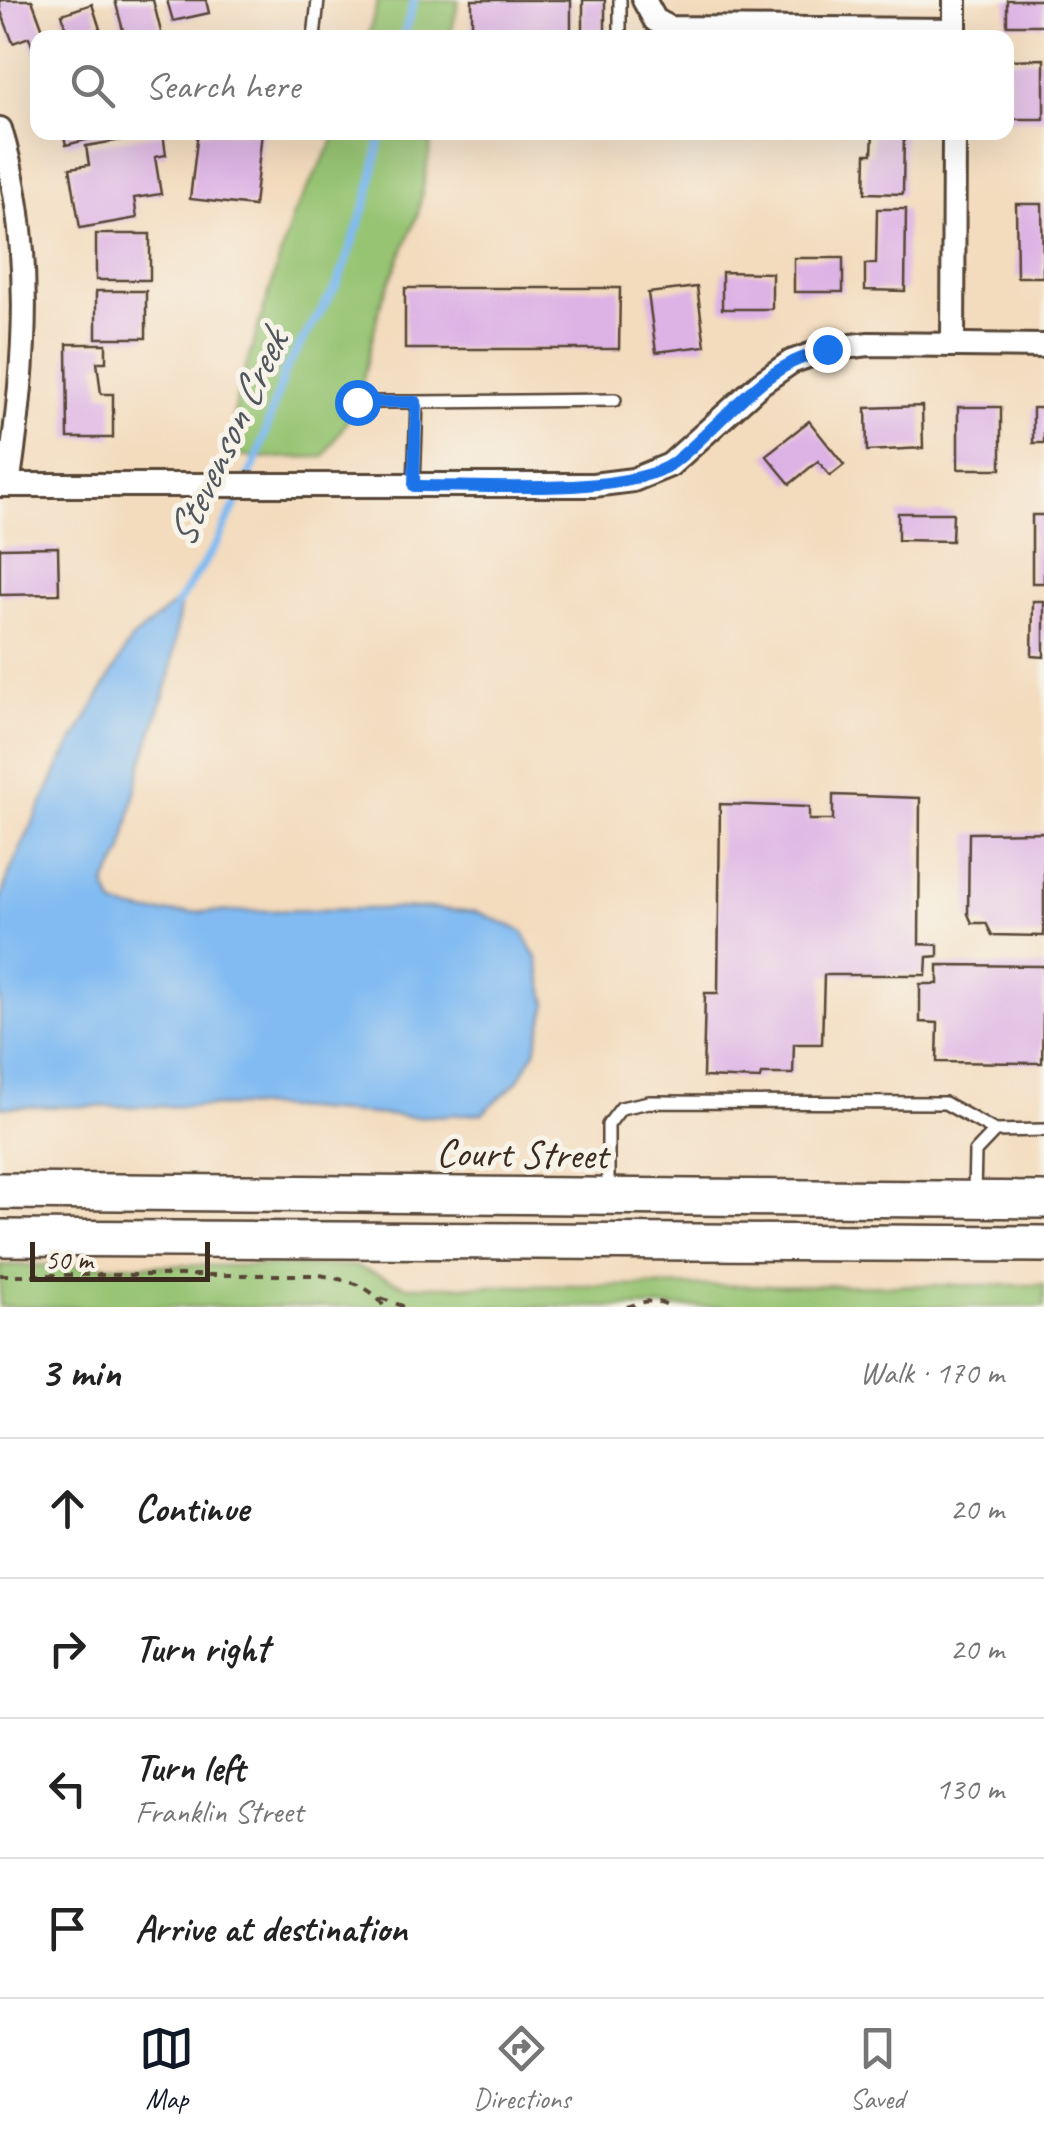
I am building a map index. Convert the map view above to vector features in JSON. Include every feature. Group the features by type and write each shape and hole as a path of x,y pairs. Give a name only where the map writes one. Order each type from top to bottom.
{"main road":[{"name":"Court Street","path":"0,1192 1044,1200"},
{"path":"0,1238 1044,1244"}],"street":[{"path":"644,0 655,20 670,28 765,30"},
{"path":"955,0 955,30"},
{"path":"0,129 21,243 26,336 4,485 593,485 633,480 670,465 791,362 827,349 1044,346"},
{"path":"952,345 954,140"},
{"path":"621,1198 634,1242"},
{"path":"974,1200 974,1243"}],"lane":[{"path":"315,30 318,0"},
{"path":"620,0 620,30"},
{"path":"357,402 615,400"},
{"path":"414,486 416,402"},
{"path":"621,1198 608,1125 621,1108 649,1102 945,1103 995,1131 1044,1130"},
{"path":"974,1200 975,1152 995,1131"}],"path":[{"path":"0,1275 320,1275 355,1283 405,1307"},
{"path":"379,1297 384,1307"},
{"path":"627,1307 644,1301 662,1301 672,1307"}],"green space":[{"path":"378,0 459,0 452,30 370,30"},
{"path":"334,140 432,140 418,214 380,305 357,405 324,457 257,458 228,453 237,396 293,215"},
{"path":"0,1265 354,1266 407,1286 1044,1285 1044,1307 0,1307"}],"water":[{"path":"181,598 170,676 141,767 122,853 105,885 114,906 150,913 427,908 478,912 522,931 537,958 547,1004 535,1051 518,1081 483,1113 414,1117 260,1106 0,1107 0,900 11,869 62,761 131,640"}],"building":[{"path":"0,0 32,0 43,30 30,30 30,40 13,43"},
{"path":"115,0 153,0 160,30 123,30"},
{"path":"167,0 206,0 209,13 173,21"},
{"path":"472,0 571,0 571,30 472,30"},
{"path":"583,0 605,0 605,30 583,30"},
{"path":"1007,0 1044,0 1044,25 1007,25"},
{"path":"92,4 100,29 67,30 62,14"},
{"path":"1044,59 1044,119 1014,119 1014,60"},
{"path":"122,140 164,140 166,155 155,157 161,194 134,198 137,218 80,228 70,168 89,165 86,146"},
{"path":"197,140 261,140 254,206 190,199"},
{"path":"873,140 904,140 903,194 865,193 866,154 872,154"},
{"path":"1016,204 1042,204 1043,277 1017,277"},
{"path":"877,209 906,209 905,291 865,290 865,264 876,264"},
{"path":"96,234 150,234 150,280 96,280"},
{"path":"794,258 843,258 843,292 794,292"},
{"path":"722,272 772,273 772,309 722,309"},
{"path":"697,287 705,346 656,352 648,293"},
{"path":"405,288 620,288 619,349 405,349"},
{"path":"96,291 146,291 146,338 96,338"},
{"path":"67,344 106,344 106,362 97,362 101,394 113,394 113,438 68,438"},
{"path":"922,406 923,448 867,451 866,408"},
{"path":"958,407 1001,407 1001,469 958,469"},
{"path":"1033,408 1044,408 1044,443 1033,443"},
{"path":"809,421 844,465 830,476 818,461 790,484 766,455"},
{"path":"898,513 953,513 952,541 898,540"},
{"path":"1032,515 1044,515 1044,583 1032,583"},
{"path":"58,547 59,594 0,595 0,548"},
{"path":"1033,601 1044,601 1044,657 1032,656"},
{"path":"833,795 920,798 919,944 938,945 938,956 927,957 926,975 824,975 822,1044 794,1044 793,1074 761,1074 760,1079 703,1077 705,993 718,993 720,804 809,807 809,820 833,820"},
{"path":"1044,832 1044,936 992,935 986,923 972,923 968,914 969,833"},
{"path":"938,965 1044,966 1042,1063 937,1062 938,1023 920,1022 920,984 938,984"}],"waterway":[{"name":"Stevenson Creek","path":"405,30 414,0"},
{"name":"Stevenson Creek","path":"176,606 217,543 257,459 285,370 338,283 369,195 380,140"}],"route":[{"path":"357,402 416,402 414,486 593,485 633,480 670,465 762,383 791,362 827,349"}]}
